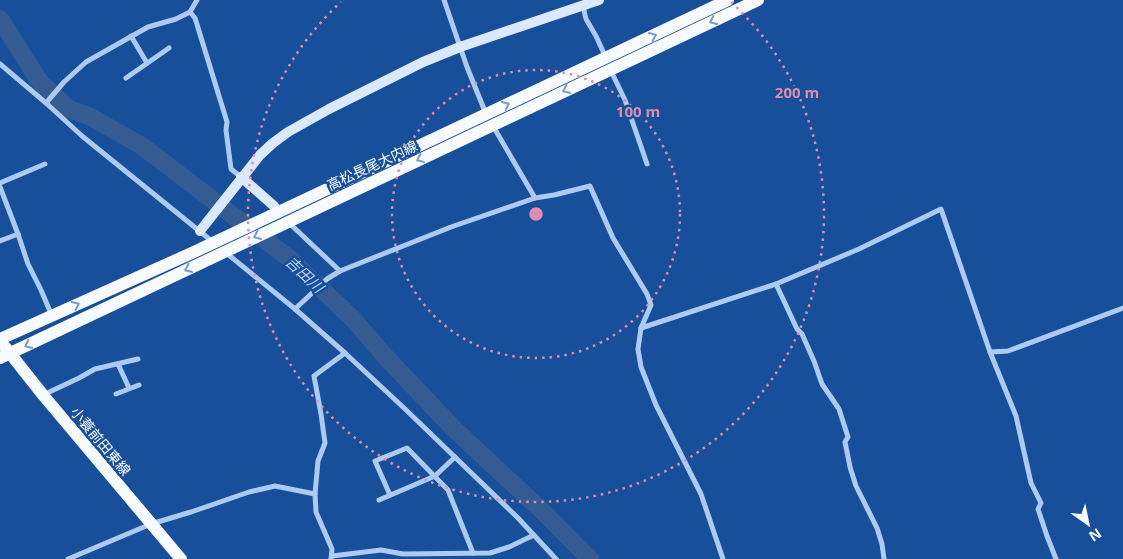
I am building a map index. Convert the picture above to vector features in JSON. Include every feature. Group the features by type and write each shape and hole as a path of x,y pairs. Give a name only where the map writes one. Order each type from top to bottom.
{"main road":[{"name":"高松長尾大内線","path":"608,64 728,0"},
{"name":"高松長尾大内線","path":"5,356 285,223 489,120 608,64 758,0"},
{"name":"高松長尾大内線","path":"0,340 275,213 489,120"},
{"name":"小蓑前田東線","path":"0,340 5,356 43,395 181,559"}],"street":[{"path":"46,102 86,62 148,27 176,19 190,12 197,0"},
{"path":"444,0 460,47 489,120 535,198"},
{"path":"203,227 260,155 288,132 338,104 423,62 460,47 600,0"},
{"path":"583,6 586,19 596,36 625,100 646,164"},
{"path":"190,12 195,18 227,122 226,130 231,169 238,182 274,206 275,213 285,223 299,233 340,271"},
{"path":"131,36 147,63"},
{"path":"126,78 169,48"},
{"path":"0,64 46,102 82,136 203,227 345,353 455,457 556,559"},
{"path":"0,182 45,164"},
{"path":"295,309 327,279 340,271 452,227 535,198 590,186 613,238 652,305 641,328 638,349 641,366 656,405 701,494 724,559"},
{"path":"0,187 28,264 52,316"},
{"path":"641,328 776,284 859,249 941,209 990,352 1016,416 1031,483 1041,503 1038,509 1056,559"},
{"path":"0,242 18,234"},
{"path":"776,284 797,329 802,334 822,384 839,409 848,437 845,442 850,467 856,486 877,528 884,559"},
{"path":"990,352 1008,351 1123,308"},
{"path":"345,353 314,376 325,442 318,461 315,494 316,512 332,550 331,557 382,550 404,554 490,553 509,547 534,535"},
{"path":"43,395 95,369 138,359"},
{"path":"118,364 129,388"},
{"path":"116,394 139,384"},
{"path":"390,495 375,461 407,448 448,490 473,553"},
{"path":"379,500 435,476 455,457"},
{"path":"68,559 151,524 249,492 275,486 315,494"}],"waterway":[{"name":"吉田川","path":"0,19 40,82 69,109 89,116 142,146 290,259 353,319 383,354 454,429 540,509 590,559"}]}
